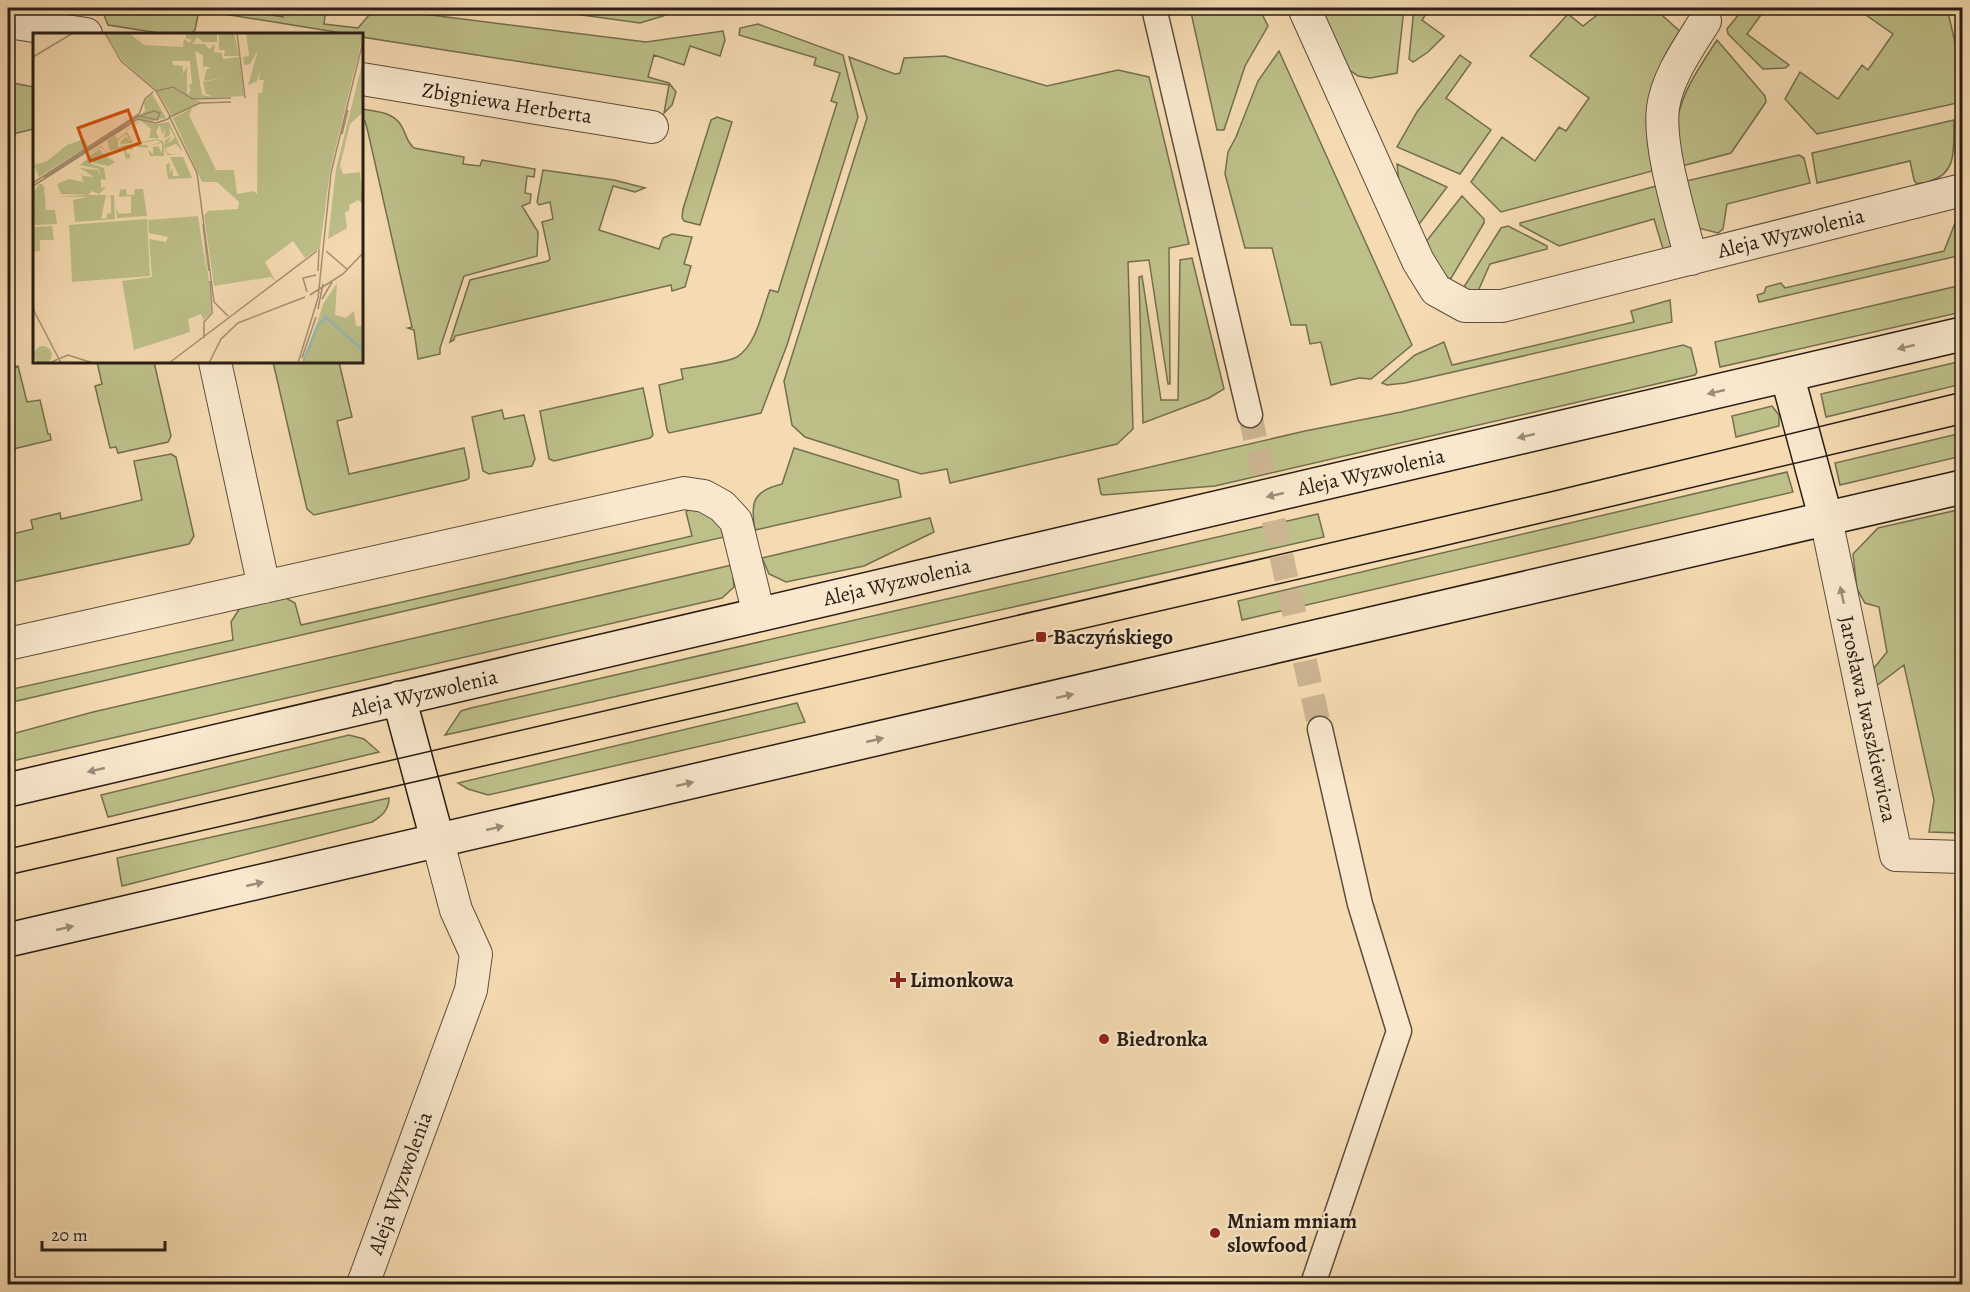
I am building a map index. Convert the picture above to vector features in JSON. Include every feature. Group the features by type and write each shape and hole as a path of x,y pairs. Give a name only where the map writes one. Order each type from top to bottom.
{"main road":[{"name":"Aleja Wyzwolenia","path":"8,790 1962,334"},
{"path":"1787,375 1826,519"},
{"path":"8,940 1962,487"},
{"path":"399,698 438,842"}],"street":[{"path":"1154,8 1250,416"},
{"name":"Aleja Wyzwolenia","path":"1304,8 1418,261 1436,290 1466,306 1502,306 1962,190"},
{"path":"1691,259 1665,148 1663,108 1674,73 1705,21"},
{"path":"8,22 80,33"},
{"name":"Zbigniewa Herberta","path":"363,79 652,127"},
{"path":"215,363 264,587"},
{"path":"8,644 684,493 704,496 722,506 736,521 759,615"},
{"name":"Jarosława Iwaszkiewicza","path":"1826,519 1896,855 1962,857"},
{"path":"1313,1284 1399,1031 1360,904 1320,729"},
{"name":"Aleja Wyzwolenia","path":"363,1284 471,990 476,954 456,910 438,842"}],"green space":[{"path":"105,8 227,8 283,17 285,8 326,8 324,24 358,28 375,8 646,42 723,31 725,40 720,56 690,46 684,65 654,55 648,77 669,83 676,92 672,105 664,113 669,85 363,37 363,33 342,33 199,10 195,30 192,33 159,33 108,25 104,15"},
{"path":"531,8 672,8 671,12 663,16 640,23"},
{"path":"1190,8 1259,8 1268,26 1245,66 1224,130 1217,130"},
{"path":"1326,8 1404,8 1397,73 1370,78 1358,76 1344,66 1324,22"},
{"path":"1414,8 1430,8 1422,20 1444,36 1428,52 1413,62 1409,59"},
{"path":"1606,8 1654,8 1683,34 1656,170 1501,212 1471,182 1502,137 1535,161 1559,127 1566,131 1589,98 1530,56 1568,14 1583,26"},
{"path":"1744,8 1766,8 1747,34 1789,65 1785,68 1763,69 1728,34 1727,29"},
{"path":"1856,8 1947,8 1962,72 1962,102 1817,134 1785,99 1800,72 1838,99 1862,65 1868,70 1893,34"},
{"path":"758,24 843,55 858,117 787,345 761,413 669,433 659,385 683,379 681,369 737,357 754,336 770,290 778,292 837,103 831,101 840,73 814,65 816,58 739,35 740,28"},
{"path":"1717,40 1765,96 1766,102 1731,153 1682,166 1676,134 1680,108 1690,84"},
{"path":"1279,51 1412,345 1371,379 1359,378 1331,385 1321,342 1310,344 1306,325 1291,325 1272,248 1245,248 1225,174 1228,152 1258,81"},
{"path":"1460,55 1471,63 1446,98 1491,130 1460,174 1397,147 1417,112"},
{"path":"945,56 1047,86 1118,70 1149,77 1189,244 1169,248 1170,384 1168,384 1149,260 1128,262 1133,429 1117,444 950,483 947,469 921,474 805,437 792,425 784,381 867,118 849,57 895,74 900,73 904,58"},
{"path":"8,82 33,87 33,129 8,135"},
{"path":"363,109 392,116 401,125 414,148 464,157 463,164 480,166 482,160 535,169 534,177 527,176 525,193 531,194 530,203 522,206 538,232 537,256 464,276 440,354 418,359 414,330 408,328 412,327 365,121 363,121"},
{"path":"717,117 732,122 700,225 684,221 683,209 711,120"},
{"path":"1954,120 1954,148 1950,165 1939,177 1925,183 1916,183 1910,161 1817,183 1812,153"},
{"path":"1799,155 1804,158 1810,183 1727,204 1723,229 1718,233 1698,228 1686,181"},
{"path":"1397,164 1447,187 1417,227 1399,182"},
{"path":"543,170 614,180 645,188 635,192 613,186 599,230 659,249 663,238 672,234 692,237 684,264 691,266 685,287 672,291 671,285 455,336 450,342 470,280 550,259 542,222 553,219 550,202 539,205 537,202"},
{"path":"1660,185 1672,246 1666,250 1663,249 1654,219 1559,246 1520,225 1520,223"},
{"path":"1462,196 1484,219 1484,223 1450,280 1440,269 1425,243"},
{"path":"1961,208 1962,255 1759,302 1757,295 1764,293 1766,287 1781,283 1785,288 1944,251"},
{"path":"1508,226 1547,246 1547,249 1490,264 1479,289 1469,292 1464,287 1501,228"},
{"path":"1192,258 1224,389 1209,398 1143,423 1139,277 1142,276 1161,400 1178,400 1180,260"},
{"path":"1962,285 1962,312 1720,367 1715,342"},
{"path":"1670,300 1672,322 1405,383 1387,385 1382,383 1415,355 1444,342 1452,365 1634,322 1631,311"},
{"path":"8,335 15,367 18,366 27,402 40,400 51,440 13,449 11,442 8,443"},
{"path":"1683,345 1691,348 1697,372 1695,375 1215,486 1101,494 1098,479 1305,431 1401,412"},
{"path":"1962,361 1962,384 1826,417 1821,394"},
{"path":"97,363 154,363 171,436 168,442 118,453 116,447 110,448 95,386 102,384"},
{"path":"273,363 339,363 352,417 337,421 349,474 464,448 469,472 469,478 466,480 314,515 307,509"},
{"path":"643,388 653,435 650,438 554,461 549,459 540,411"},
{"path":"1772,406 1779,415 1779,426 1736,437 1732,416"},
{"path":"502,410 504,419 524,415 535,459 532,466 489,474 483,471 472,417"},
{"path":"1962,433 1962,456 1840,485 1835,463"},
{"path":"794,448 898,480 901,497 755,530 753,512 756,499 765,490 782,484"},
{"path":"171,454 176,457 194,536 189,544 8,583 8,535 33,529 31,520 60,513 61,519 142,500 134,461"},
{"path":"1787,472 1793,492 1242,620 1238,601"},
{"path":"694,504 722,526 724,537 8,703 8,690 233,640 231,622 240,608 284,597 295,603 301,625 692,536 686,512"},
{"path":"1962,509 1962,833 1929,832 1934,800 1904,665 1876,686 1874,668 1887,652 1879,607 1865,603 1857,589 1853,554 1878,528"},
{"path":"1318,514 1324,537 445,735 461,711 471,708"},
{"path":"930,518 934,532 864,566 786,582 769,574 762,558"},
{"path":"732,565 734,587 722,598 8,762 8,735 93,712"},
{"path":"797,703 805,722 488,795 468,789 458,783"},
{"path":"349,735 364,739 379,752 108,817 101,795"},
{"path":"389,798 384,812 372,822 122,886 117,858"}],"tunnel":[{"path":"1250,415 1320,729"}],"tram line":[{"path":"8,849 1550,492 1962,392"},
{"path":"8,875 1435,548 1962,424"}],"place":[{"name":"Baczyńskiego","path":"1041,637"},
{"name":"Limonkowa","path":"898,980"},
{"name":"Biedronka","path":"1104,1039"},
{"name":"Mniam mniam slowfood","path":"1215,1233"}]}
